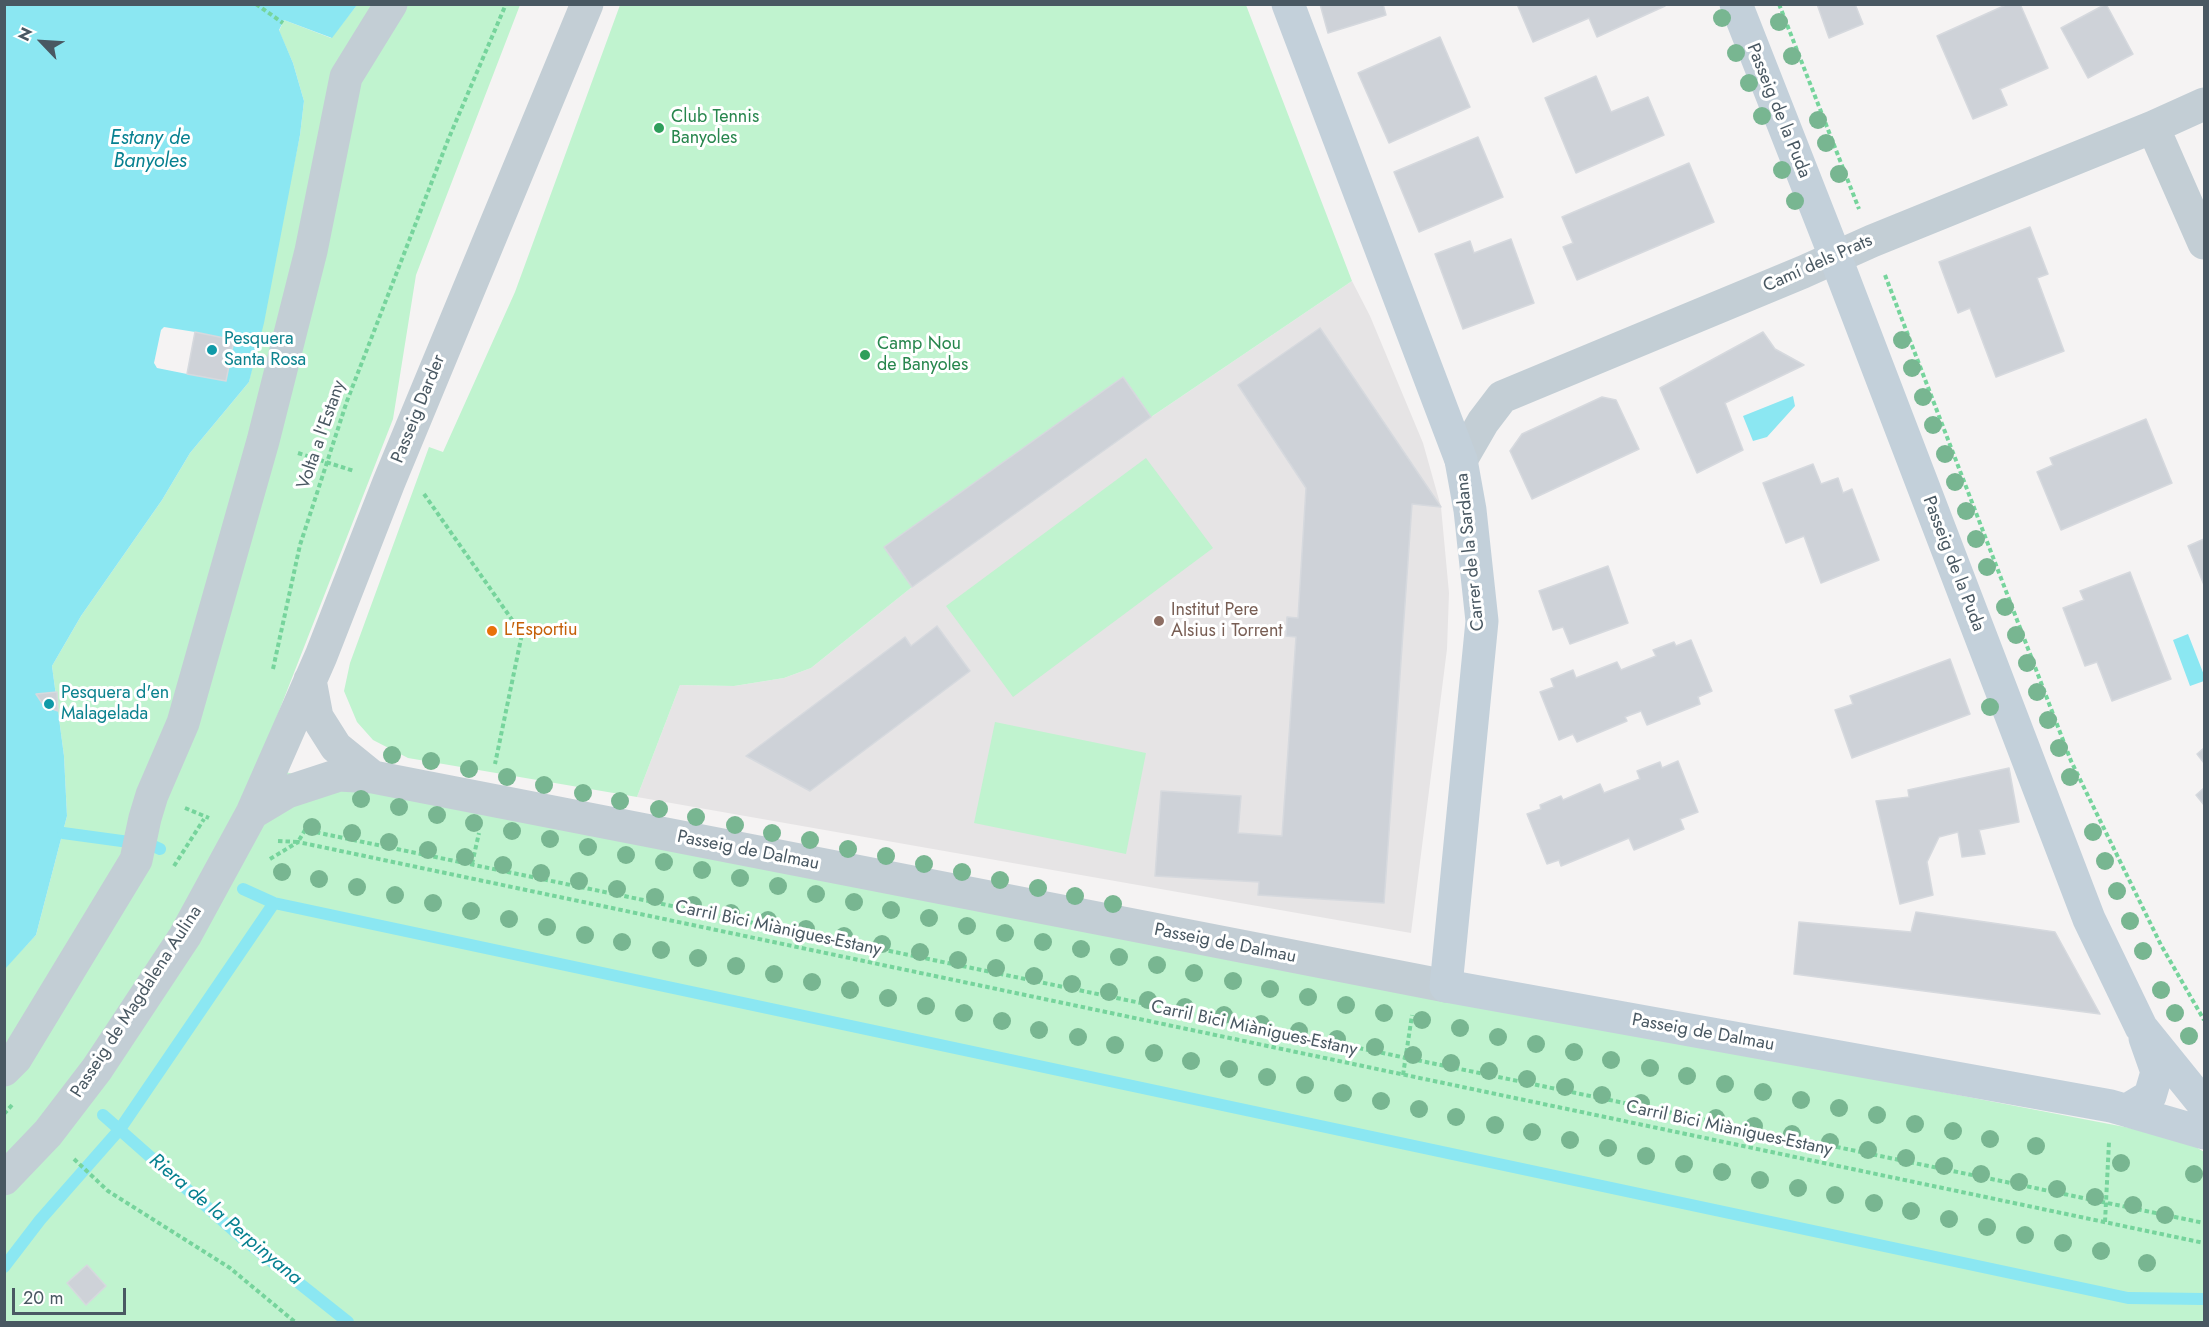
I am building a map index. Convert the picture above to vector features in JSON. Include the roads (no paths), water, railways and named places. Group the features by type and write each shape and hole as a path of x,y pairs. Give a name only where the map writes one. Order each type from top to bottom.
{"main road":[{"name":"Carrer de la Sardana","path":"1288,4 1461,460 1470,510 1482,621 1446,986"},
{"name":"Passeig de la Puda","path":"1736,4 2089,919 2141,1027 2205,1105"},
{"name":"Passeig de Dalmau","path":"1446,986 2127,1110 2205,1133"},
{"path":"2127,1110 2150,1096 2157,1072 2141,1027"}],"street":[{"path":"4,1070 16,1058 136,860 148,806 183,723 263,441 311,251 346,77 391,4"},
{"name":"Passeig Darder","path":"252,813 310,680 389,482 587,4"},
{"name":"Camí dels Prats","path":"1461,460 1483,422 1502,397 1803,272 1835,256 2205,104"},
{"path":"2153,127 2205,243"},
{"path":"310,680 317,717 336,747 373,777"},
{"name":"Passeig de Dalmau","path":"252,813 287,792 339,775 373,777 1446,986"},
{"name":"Passeig de Magdalena Aulina","path":"4,1179 48,1133 98,1069 185,936 252,813"}],"water":[{"name":"Estany de Banyoles","path":"5,5 357,5 332,38 284,20 279,30 293,63 304,101 300,135 264,323 249,382 190,453 162,500 81,616 52,666 64,756 67,816 36,935 5,969"},
{"path":"1793,396 1795,406 1767,437 1753,441 1743,416"},
{"path":"2188,634 2204,675 2204,681 2190,686 2173,640"}],"waterway":[{"path":"63,833 151,845 160,849"},
{"path":"243,889 274,903 2128,1298 2204,1299"},
{"path":"4,1267 40,1220 120,1129 274,903"},
{"name":"Riera de la Perpinyana","path":"103,1115 241,1237 348,1322"}],"place":[{"name":"Club Tennis Banyoles","path":"659,128"},
{"name":"Pesquera Santa Rosa","path":"212,350"},
{"name":"Camp Nou de Banyoles","path":"865,355"},
{"name":"Institut Pere Alsius i Torrent","path":"1159,621"},
{"name":"L'Esportiu","path":"492,631"},
{"name":"Pesquera d'en Malagelada","path":"49,704"}]}
